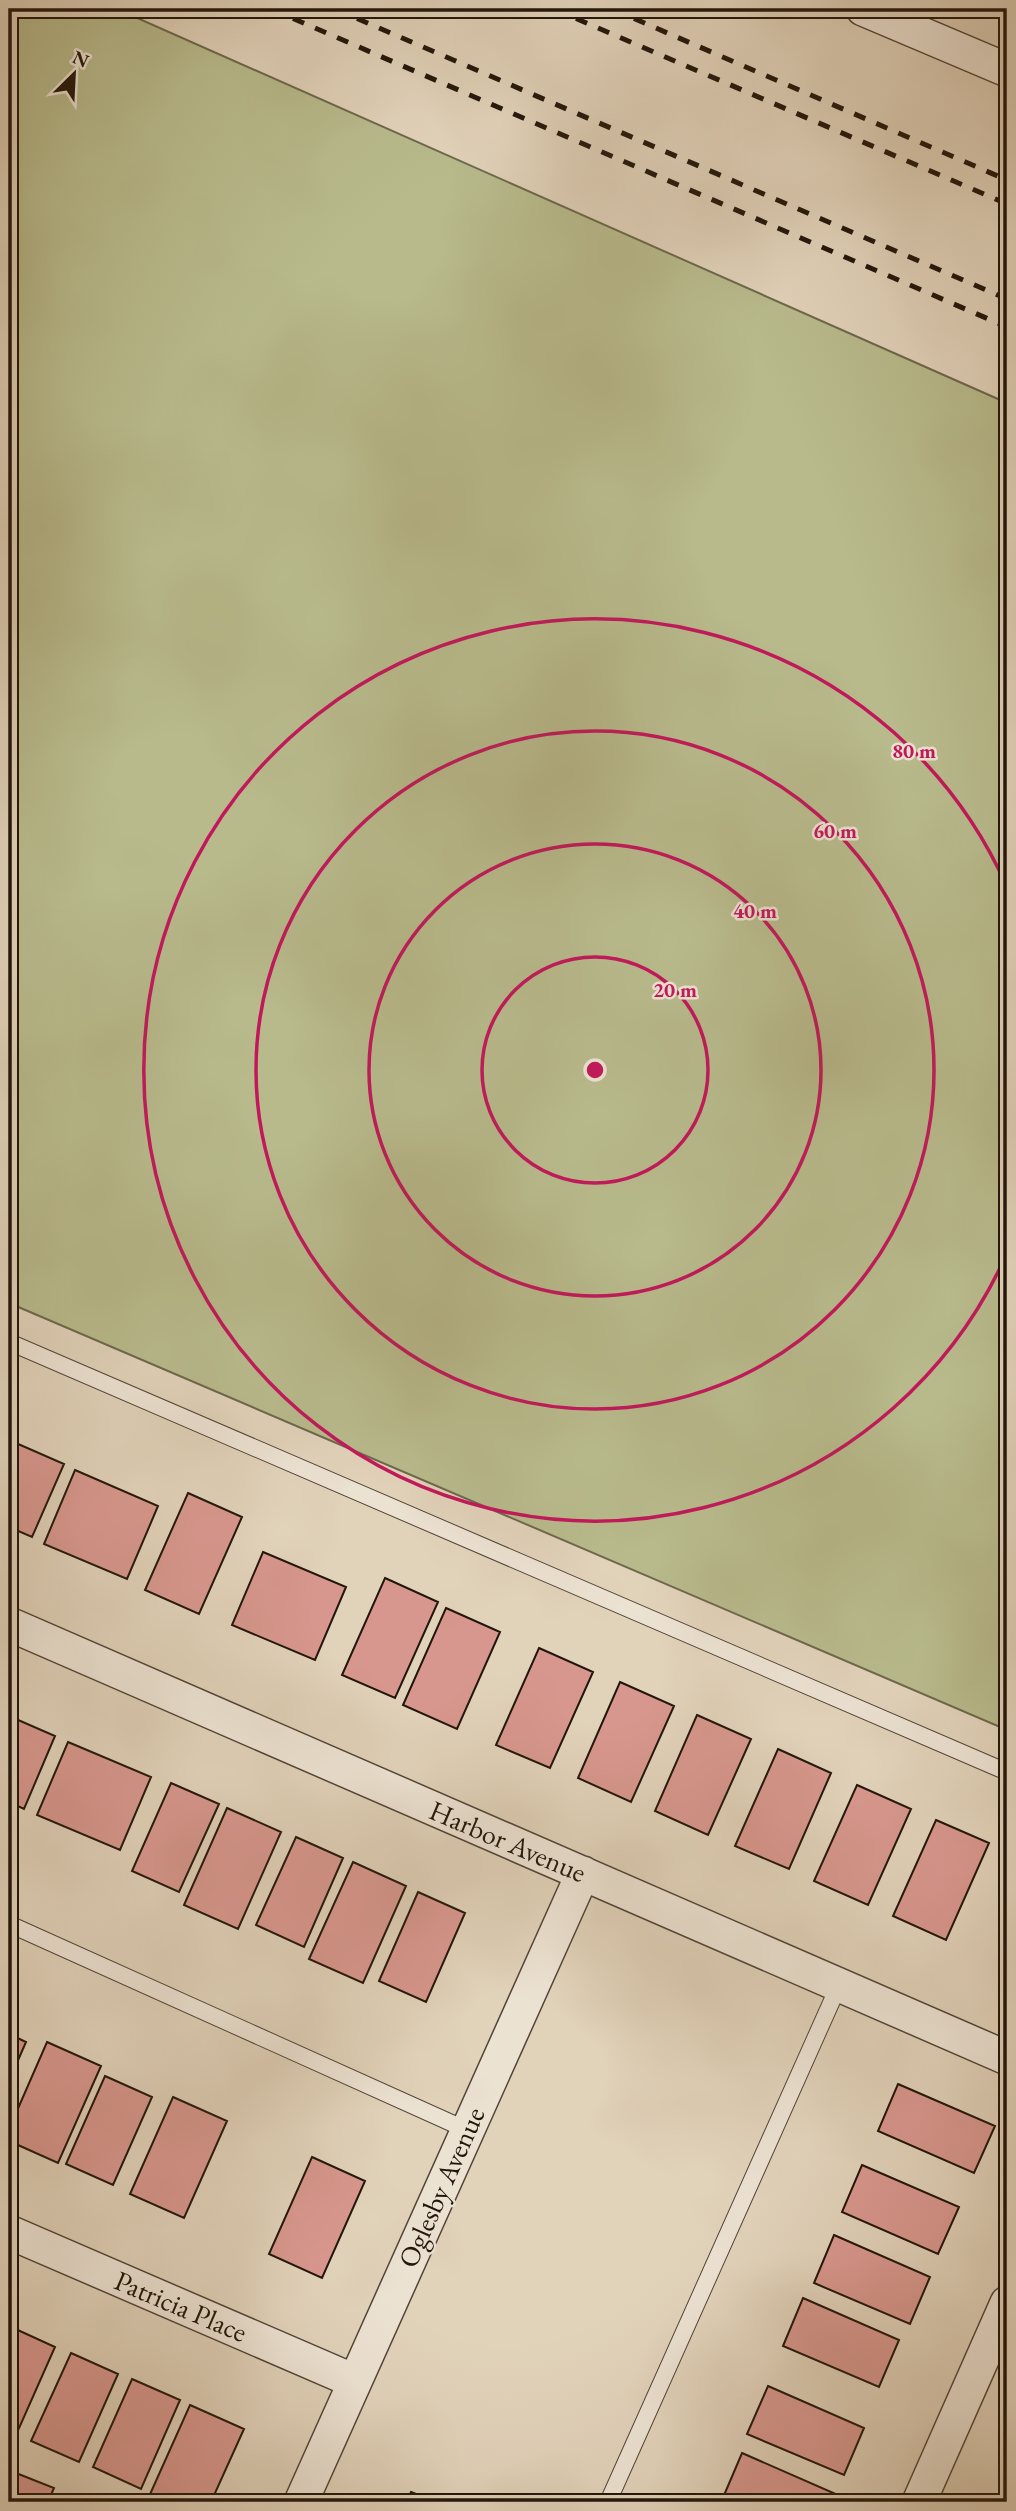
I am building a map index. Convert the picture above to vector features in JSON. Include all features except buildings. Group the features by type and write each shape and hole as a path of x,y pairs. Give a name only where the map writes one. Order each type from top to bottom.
{"street":[{"path":"863,9 1007,69"},
{"name":"Harbor Avenue","path":"9,1624 1007,2058"},
{"name":"Oglesby Avenue","path":"301,2502 583,1873"},
{"name":"Patricia Place","path":"9,2232 354,2381"},
{"path":"919,2502 1007,2303"}],"lane":[{"path":"9,1342 1007,1772"},
{"path":"9,1924 467,2130"},
{"path":"608,2502 839,1985"}],"green space":[{"path":"9,9 117,9 1007,403 1007,1730 9,1303"}],"railway":[{"path":"271,9 1007,327"},
{"path":"335,9 1007,299"},
{"path":"554,9 1007,204"},
{"path":"612,9 1007,180"}]}
